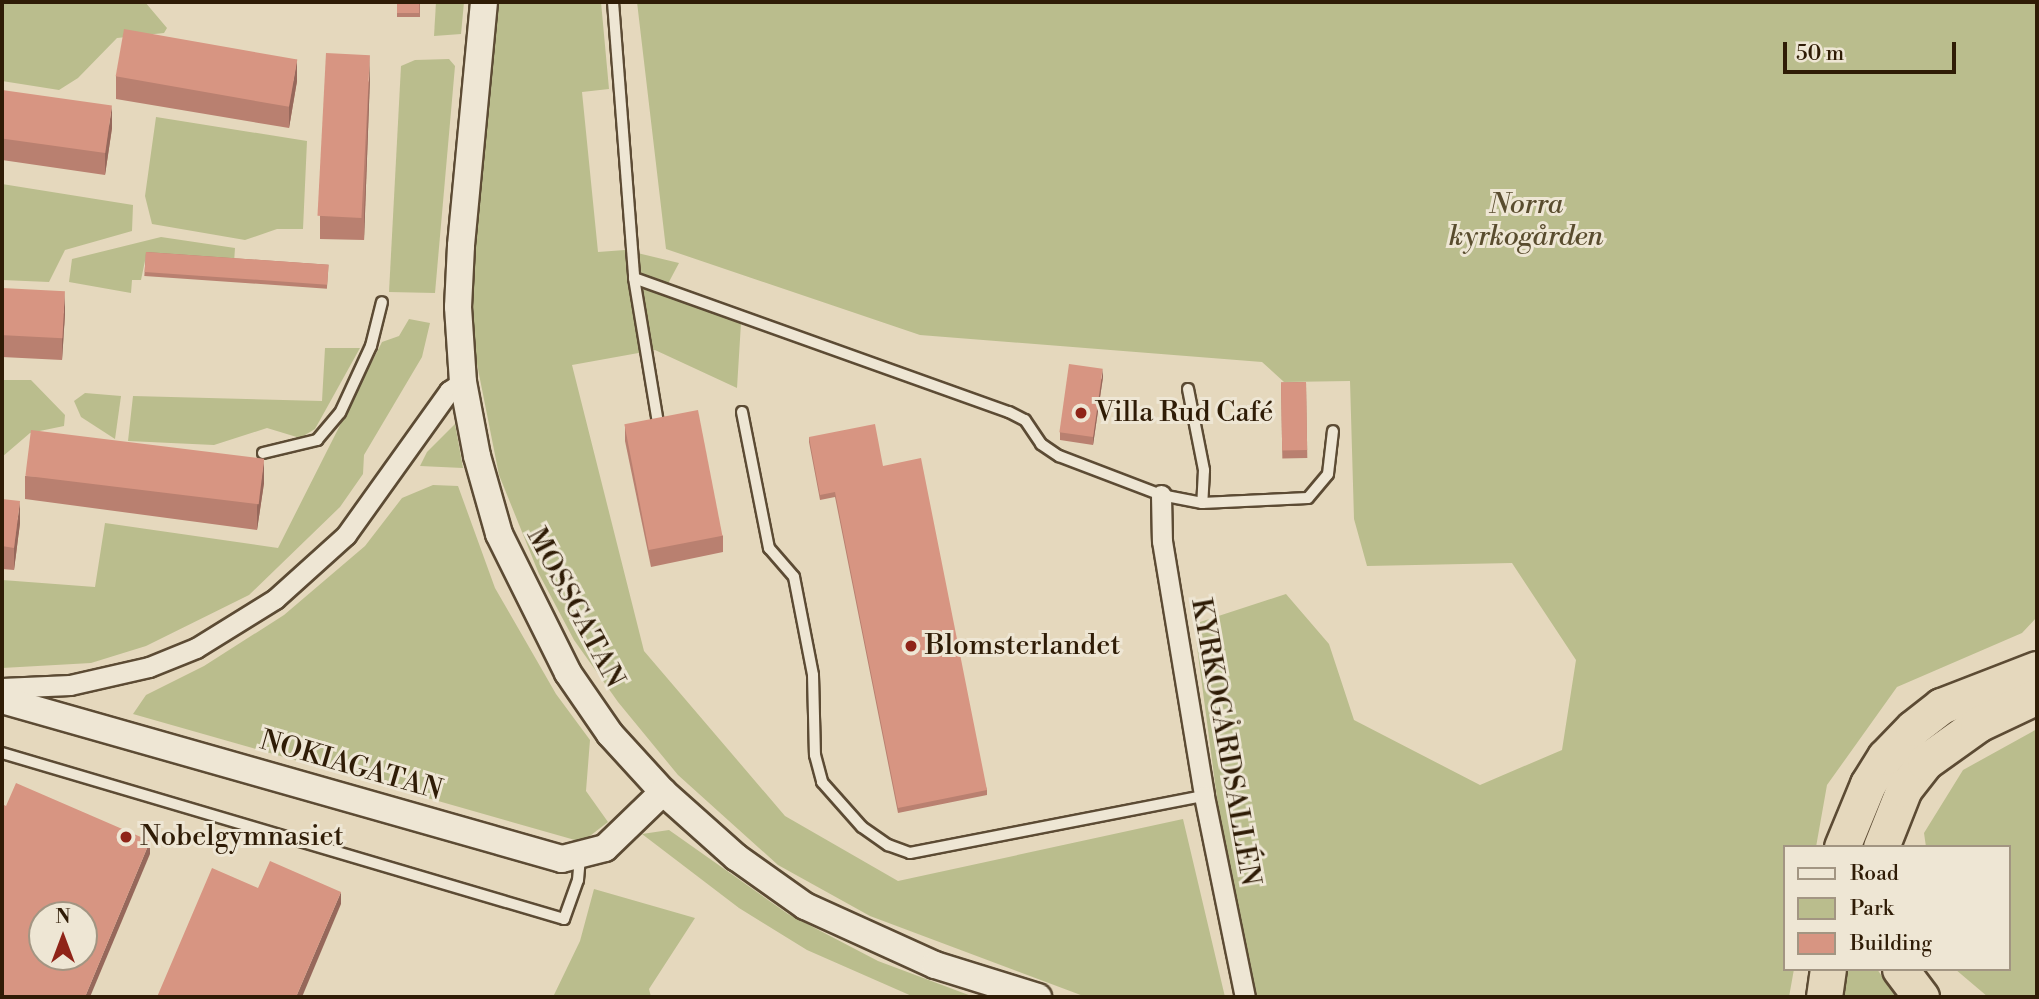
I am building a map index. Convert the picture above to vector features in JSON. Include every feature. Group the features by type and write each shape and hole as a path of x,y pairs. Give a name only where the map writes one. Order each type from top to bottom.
{"highway":[{"path":"1964,695 2037,646"},
{"path":"1843,845 1854,813 1885,757 1941,706 2037,669"},
{"path":"1882,845 1904,789 1925,762 1978,724 2037,696"},
{"path":"1824,997 1828,971"},
{"path":"1902,971 1921,997"}],"street":[{"name":"MOSSGATAN","path":"484,2 460,259 458,307 463,382 486,492 520,583 568,673 610,734 663,792 736,857 805,906 935,965 1038,997"},
{"path":"2,688 70,685 149,667 196,648 275,599 346,535 449,391 463,382"},
{"name":"KYRKOGÅRDSALLÉN","path":"1161,495 1163,541 1203,796 1245,997"},
{"name":"NOKIAGATAN","path":"2,700 539,854 580,858"},
{"path":"580,858 611,843 663,792"}],"lane":[{"path":"613,2 634,278 659,423"},
{"path":"634,278 1009,412 1025,420 1041,444 1059,456 1161,495 1202,503 1308,498 1328,474 1333,431"},
{"path":"263,453 317,440 340,414 372,346 382,302"},
{"path":"1188,389 1204,470 1202,503"},
{"path":"741,412 769,548 794,577 811,666 814,755 822,782 862,827 910,853 1203,796"},
{"path":"2,753 564,919 578,880 580,858"}],"green space":[{"path":"2,2 145,2 167,28 164,33 117,38 78,78 59,90 2,81"},
{"path":"436,2 464,2 461,34 434,36"},
{"path":"499,2 601,2 609,89 582,92 598,252 625,250 679,263 662,295 741,323 737,388 655,350 572,365 644,651 785,816 898,881 1183,819 1225,997 1086,997 870,916 778,865 678,775 618,702 574,640 539,574 499,475 474,349 472,255"},
{"name":"Norra kyrkogården","path":"637,2 2036,2 2037,617 2022,633 1897,687 1827,785 1816,845 1784,845 1784,971 1794,971 1789,997 1257,997 1219,813 1194,624 1286,594 1329,644 1354,720 1480,785 1562,750 1576,660 1512,563 1367,566 1354,519 1350,381 1284,382 1262,362 920,335 666,249"},
{"path":"449,59 455,66 435,293 389,292 401,66 415,60"},
{"path":"156,117 307,141 303,229 277,229 245,240 152,224 145,196"},
{"path":"2,184 133,205 132,231 65,250 49,282 2,280"},
{"path":"161,237 235,248 234,263 146,256 141,280 132,280 131,293 69,282 72,259"},
{"path":"409,319 430,323 422,357 364,455 363,474 340,507 249,595 146,646 91,663 2,668 2,580 95,587 105,523 278,548 382,342 399,336"},
{"path":"325,348 360,348 315,429 300,438 267,428 214,445 128,441 133,396 322,401"},
{"path":"2,380 31,380 65,415 64,426 30,433 2,457"},
{"path":"85,393 121,396 115,439 81,417 74,401"},
{"path":"455,424 463,468 420,466 427,452"},
{"path":"433,485 458,486 495,588 556,694 590,740 586,791 608,822 582,842 133,714 146,695 204,666 284,615 365,546 402,498"},
{"path":"2037,729 2037,997 1988,997 1957,971 2011,971 2011,845 1926,845 1924,833 1963,770"},
{"path":"669,830 788,914 878,961 974,997 914,997 807,950 739,908 642,834"},
{"path":"594,889 695,918 649,989 651,997 553,997 580,941"},
{"path":"1844,971 1878,971 1896,997 1841,997"}],"building":[{"path":"397,2 419,2 419,13 397,13"},
{"path":"124,29 297,60 289,107 116,76"},
{"path":"326,53 370,55 361,218 317,216"},
{"path":"2,90 112,105 105,153 2,138"},
{"path":"146,252 329,265 327,285 145,272"},
{"path":"2,288 65,291 62,338 2,335"},
{"path":"1069,364 1103,369 1093,437 1059,432"},
{"path":"1281,382 1306,382 1307,450 1282,450"},
{"path":"698,410 722,536 649,550 624,424"},
{"name":"Blomsterlandet","path":"875,424 883,466 921,458 987,790 898,808 835,492 820,495 809,437"},
{"path":"31,430 264,459 259,504 25,476"},
{"path":"2,499 20,501 14,548 2,546"},
{"path":"16,783 150,841 98,966 98,901 28,901 28,971 96,971 85,997 2,997 2,804 6,806"},
{"path":"270,861 341,892 296,997 157,997 212,868 258,888"}],"place":[{"name":"Villa Rud Café","path":"1081,413"},
{"name":"Blomsterlandet","path":"911,646"},
{"name":"Nobelgymnasiet","path":"126,837"}]}
